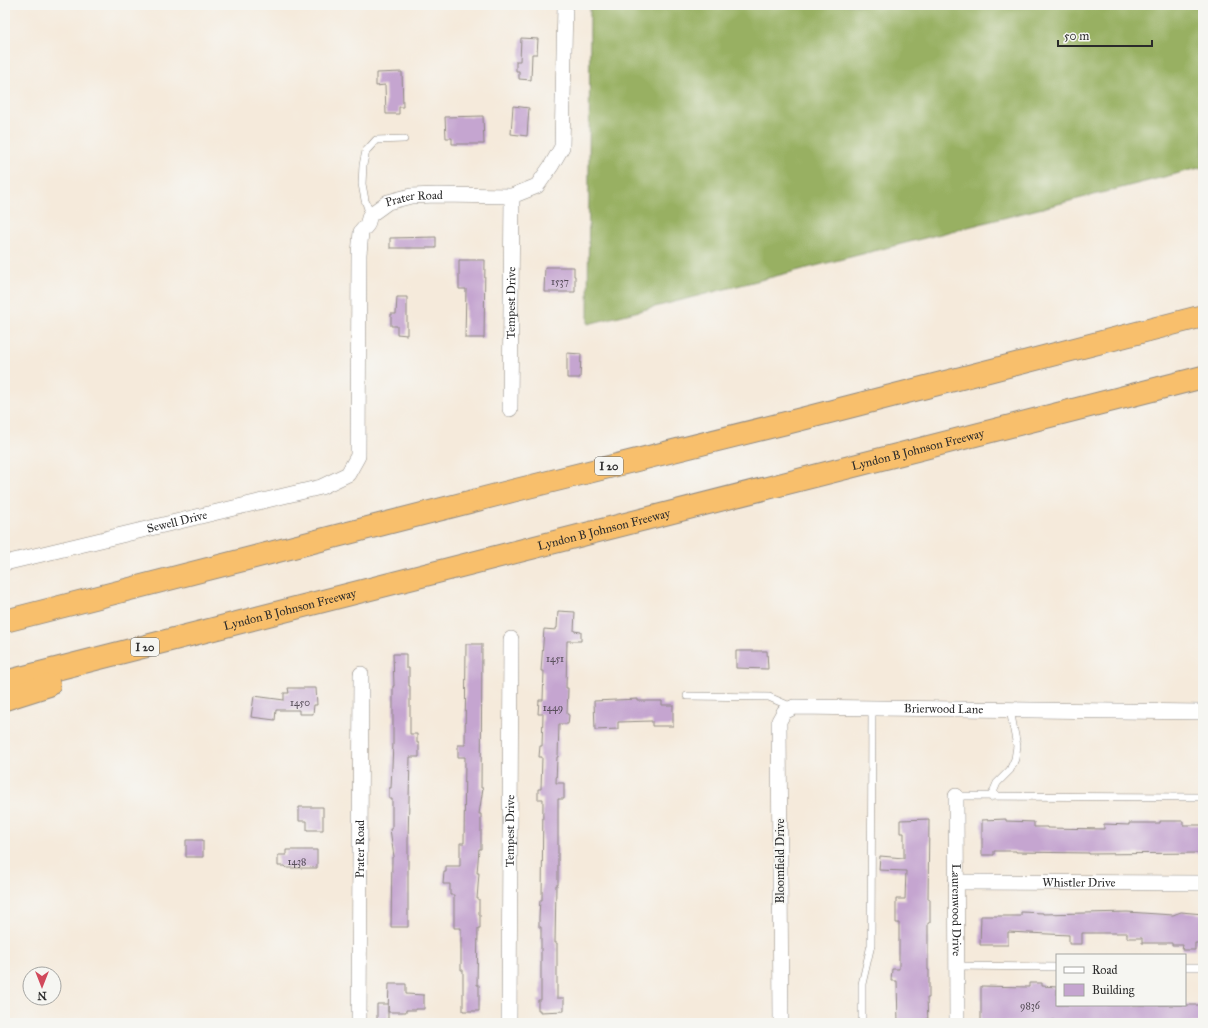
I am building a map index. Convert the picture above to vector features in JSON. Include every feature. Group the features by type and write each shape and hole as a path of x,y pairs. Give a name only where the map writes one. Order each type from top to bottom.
{"highway":[{"name":"I 20","path":"9,619 1203,316"},
{"name":"Lyndon B Johnson Freeway","path":"5,682 1203,377"},
{"path":"5,699 285,611"}],"street":[{"name":"Prater Road","path":"348,474 358,456 359,254 361,232 367,225 370,215 388,202 411,196 512,196 536,186 551,166 562,147 565,5"},
{"name":"Tempest Drive","path":"510,409 512,196"},
{"name":"Sewell Drive","path":"5,563 321,487 348,474"},
{"name":"Tempest Drive","path":"509,1023 511,638"},
{"name":"Prater Road","path":"359,1023 362,674"},
{"name":"Brierwood Lane","path":"794,707 1203,712"},
{"name":"Bloomfield Drive","path":"781,1023 780,721 784,712 794,707"},
{"name":"Laurenwood Drive","path":"956,796 957,1023"},
{"name":"Whistler Drive","path":"956,882 1203,883"}],"lane":[{"path":"370,215 362,184 363,165 366,151 376,140 404,139"},
{"name":"Brierwood Lane","path":"687,696 769,697 794,707"},
{"path":"862,1023 862,984 871,946 872,708"},
{"path":"992,797 997,783 1010,770 1015,759 1017,746 1010,710"},
{"path":"956,796 1203,797"},
{"path":"957,966 1056,967"},
{"path":"1186,967 1203,967"}],"green space":[{"path":"590,5 1203,5 1203,167 588,324"}],"building":[{"path":"521,38 538,39 537,54 532,54 531,80 519,79 519,71 516,71 516,61 520,61"},
{"path":"402,72 403,107 399,107 399,114 386,114 385,85 376,86 376,73"},
{"path":"513,106 529,108 527,136 511,134"},
{"path":"483,116 484,144 452,144 452,138 446,138 445,117"},
{"path":"436,237 436,248 390,248 390,238"},
{"path":"459,260 485,260 484,338 465,338 466,289 459,289"},
{"path":"545,267 574,267 575,292 544,292"},
{"path":"397,297 407,297 407,335 397,334 397,326 391,326 391,314 396,314"},
{"path":"567,353 581,354 580,378 567,378"},
{"path":"558,611 575,612 574,631 581,632 581,641 567,641 566,688 568,688 567,714 569,715 568,724 559,724 557,757 556,783 564,783 564,799 558,799 558,885 556,885 555,943 557,943 557,998 564,998 564,1011 540,1012 540,1010 538,1010 538,1000 541,1000 541,927 539,927 539,917 540,900 542,900 543,799 538,799 538,789 541,789 542,757 539,757 540,746 542,746 543,714 538,714 539,700 543,700 544,671 541,671 544,629 556,630"},
{"path":"466,644 482,644 481,788 483,788 479,814 481,814 481,849 479,849 477,873 479,873 477,899 479,899 480,915 480,928 478,928 477,985 479,985 479,1011 463,1011 461,928 454,928 454,895 450,895 450,884 443,884 446,866 460,866 460,843 464,843 465,757 458,757 458,745 465,745"},
{"path":"736,651 767,651 768,669 736,668"},
{"path":"393,654 406,654 406,668 409,668 410,686 410,734 417,734 417,743 419,743 419,757 410,757 408,927 391,927 392,857 394,857 390,829 392,829 392,799 389,799 389,788 391,788 393,744"},
{"path":"288,688 316,688 317,705 314,705 313,714 299,714 299,710 276,710 275,720 251,717 254,696 284,700 284,693 289,693"},
{"path":"638,699 638,701 662,701 662,705 673,705 673,726 652,726 652,721 618,722 618,729 595,730 594,701"},
{"path":"299,807 323,807 323,830 307,830 307,821 299,821"},
{"path":"929,819 928,899 930,899 930,923 928,923 928,1023 898,1023 897,981 891,981 892,969 899,969 899,923 896,923 896,899 905,899 906,871 879,870 880,856 904,858 904,833 900,833 900,820"},
{"path":"1006,819 1006,821 1034,822 1034,827 1104,829 1104,824 1129,825 1129,823 1183,821 1183,825 1203,825 1203,853 1089,854 994,851 994,855 982,855 982,820"},
{"path":"186,840 203,840 203,857 186,857"},
{"path":"286,850 317,850 317,868 287,868 285,866 278,866 278,855 286,855"},
{"path":"1021,912 1043,914 1127,912 1173,915 1181,912 1203,914 1203,943 1195,943 1195,950 1182,950 1183,945 1172,945 1172,943 1142,943 1142,938 1127,938 1127,933 1082,933 1082,944 1069,944 1069,935 1008,932 1008,945 980,945 981,916 1021,916"},
{"path":"1029,983 1042,983 1042,986 1056,987 1056,1006 1203,1005 1203,1023 1054,1023 1054,1020 1041,1023 981,1022 981,986 1029,987"},
{"path":"389,984 406,984 406,994 424,995 424,1009 406,1010 406,1012 388,1012"},
{"path":"377,1004 388,1004 388,1021 377,1021"}]}
